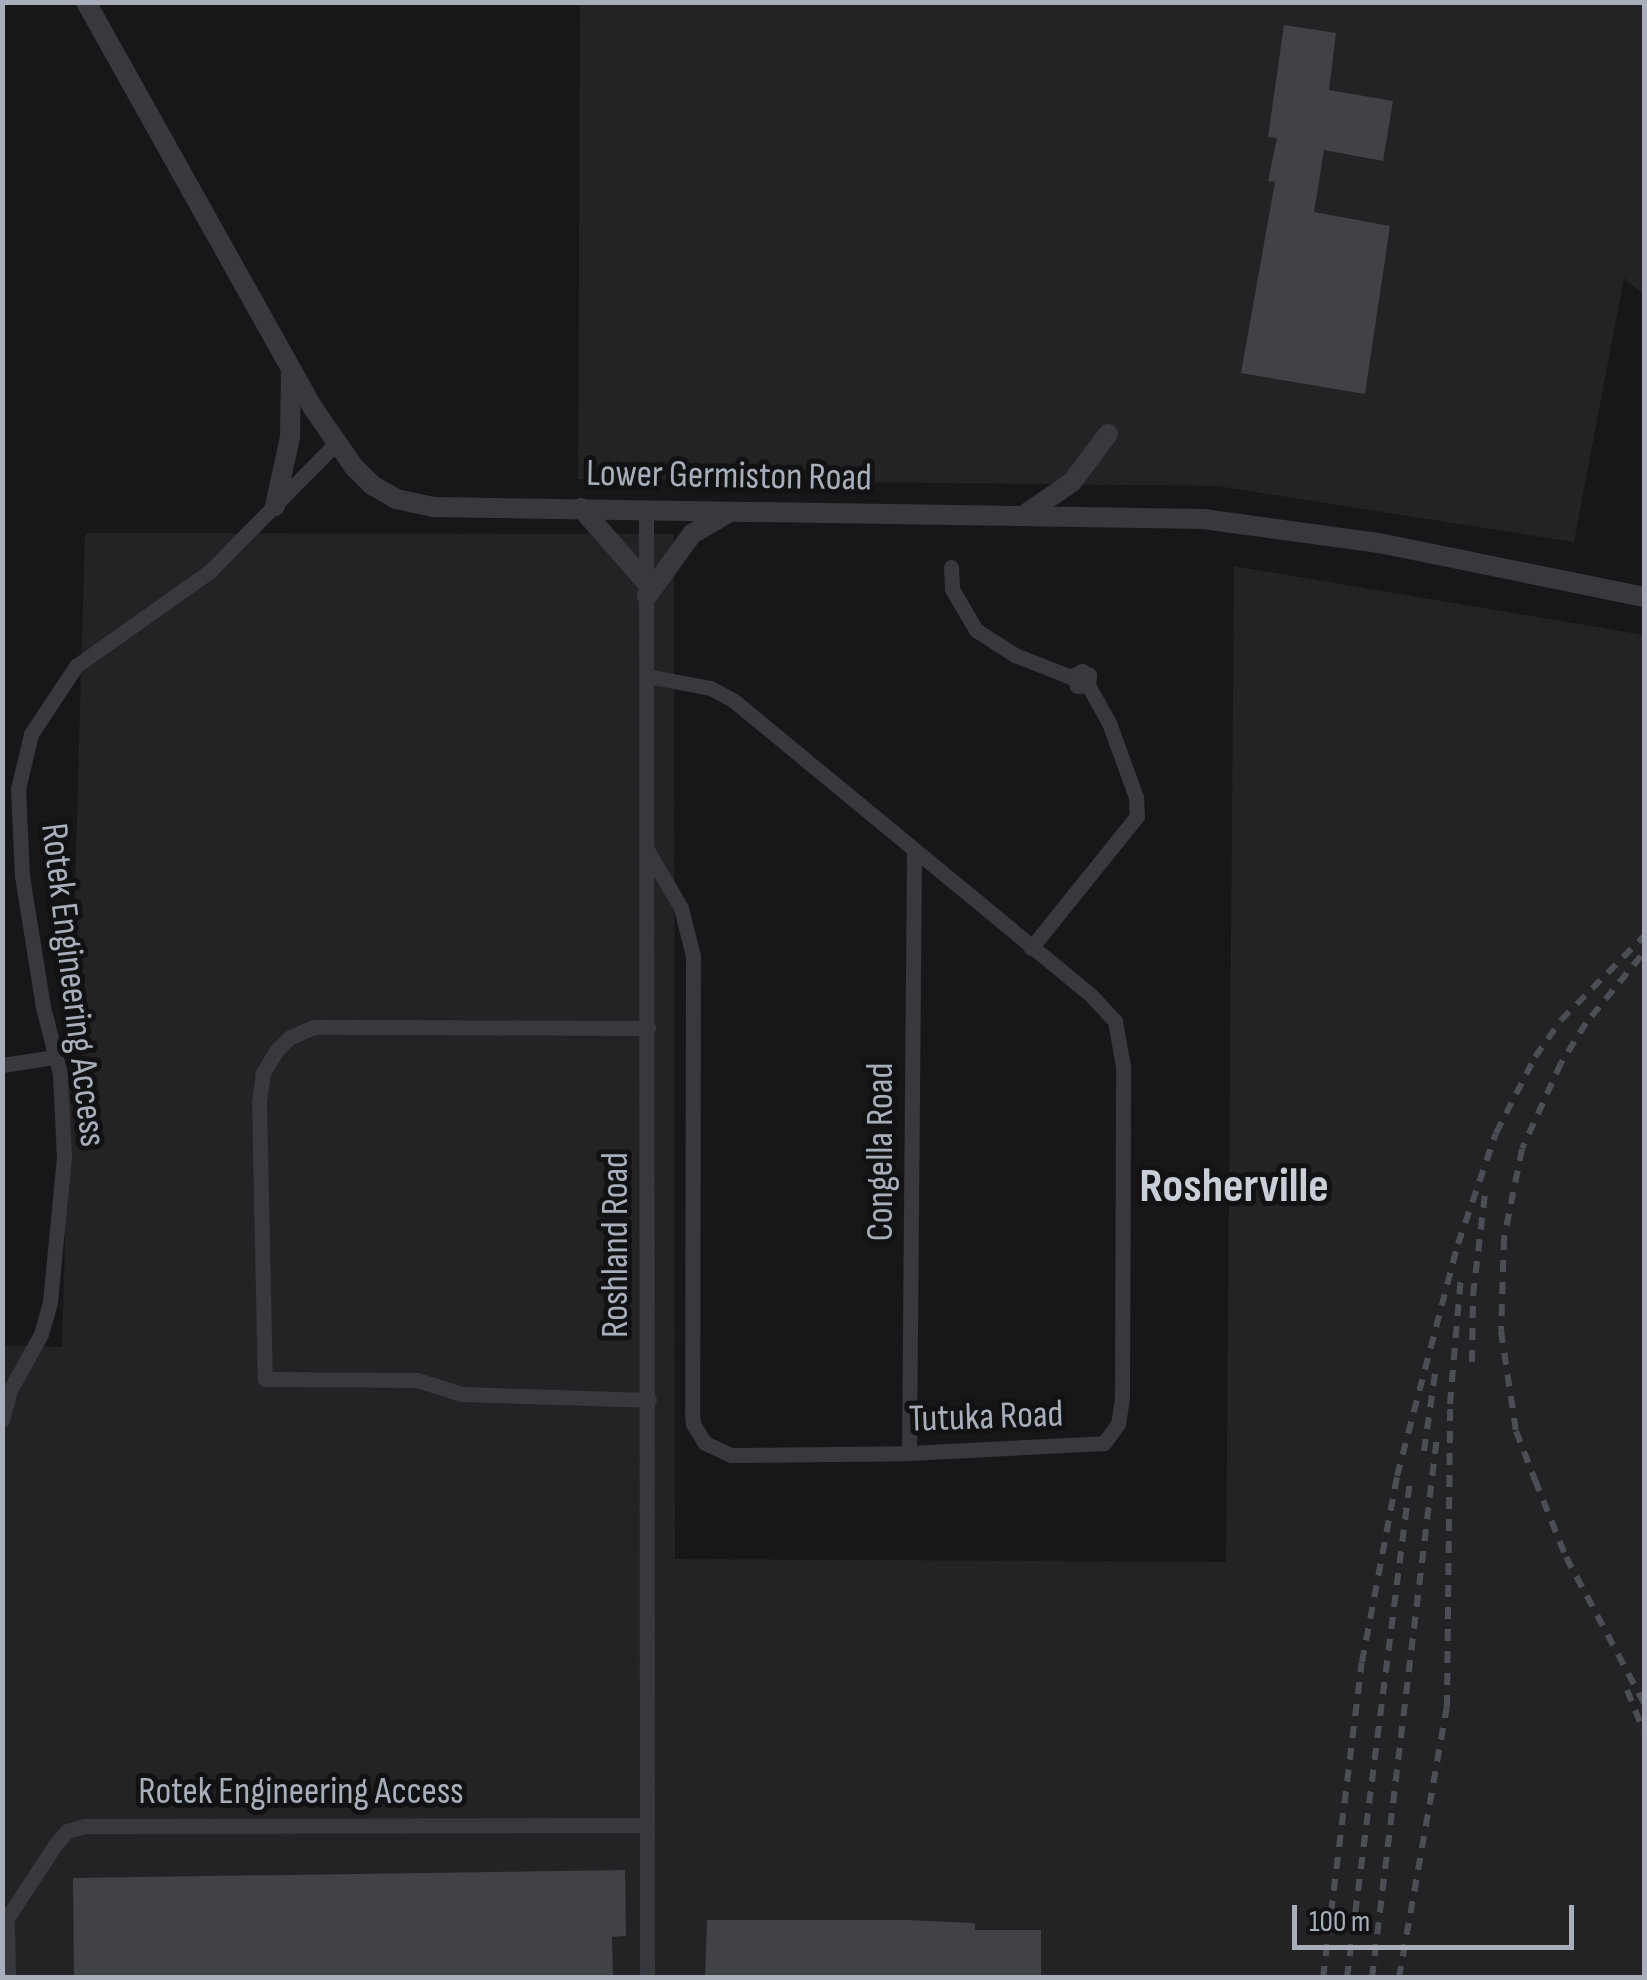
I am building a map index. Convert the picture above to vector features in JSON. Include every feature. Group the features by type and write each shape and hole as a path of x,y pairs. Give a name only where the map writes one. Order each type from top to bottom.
{"street":[{"name":"Lower Germiston Road","path":"86,2 336,443 372,485 396,499 434,508 1235,522 1474,560 1644,597"},
{"path":"275,506 290,437 291,365"},
{"path":"1022,516 1072,482 1108,434"},
{"name":"Rotek Engineering Access","path":"2,1420 10,1390 40,1334 56,1258 66,1122 22,876 18,789 32,734 76,666 208,572 336,443"},
{"path":"581,508 647,590 692,534 732,511"},
{"name":"Roshland Road","path":"646,512 647,1978"},
{"path":"951,567 952,589 976,630 1015,655 1080,681 1118,744 1136,797 1137,816 1032,948"},
{"name":"Tutuka Road","path":"646,848 681,908 693,956 693,1424 704,1443 716,1452 732,1455 1098,1446 1108,1439 1120,1413 1120,1034 1106,1008 721,692 647,676"},
{"name":"Congella Road","path":"909,1453 914,852"},
{"path":"648,1028 314,1027 290,1037 276,1050 263,1072 259,1101 265,1379 417,1380 472,1395 649,1400"},
{"path":"2,1065 55,1058"},
{"name":"Rotek Engineering Access","path":"8,1978 5,1926 19,1897 55,1845 68,1831 84,1826 648,1826"}],"shaded area":[{"path":"580,3 1644,3 1644,295 1624,278 1574,542 1217,486 578,479"},
{"name":"Rosherville","path":"85,533 674,534 675,1559 1226,1562 1234,566 1644,635 1644,1977 3,1977 2,1345 62,1347"}],"building":[{"path":"1284,25 1336,33 1329,90 1393,101 1383,161 1324,150 1314,212 1390,226 1365,394 1241,373 1275,182 1268,181 1277,138 1268,137"},
{"path":"625,1870 626,1936 612,1937 613,1978 74,1978 73,1878"},
{"path":"707,1920 907,1920 975,1923 975,1930 1041,1930 1041,1978 705,1978"}],"railway":[{"path":"1323,1978 1362,1662 1397,1476 1458,1244 1496,1133 1535,1057 1561,1020 1644,936"},
{"path":"1641,956 1586,1023 1561,1063 1522,1149 1504,1238 1501,1331 1516,1431 1566,1557 1644,1703"},
{"path":"1472,1362 1473,1295 1485,1194"},
{"path":"1399,1978 1447,1707 1450,1404 1461,1275"},
{"path":"1424,1451 1436,1367"},
{"path":"1372,1978 1437,1437"},
{"path":"1347,1978 1410,1481"},
{"path":"1627,1690 1644,1732"}],"district":[{"name":"Rosherville","path":"1234,1187"}]}
